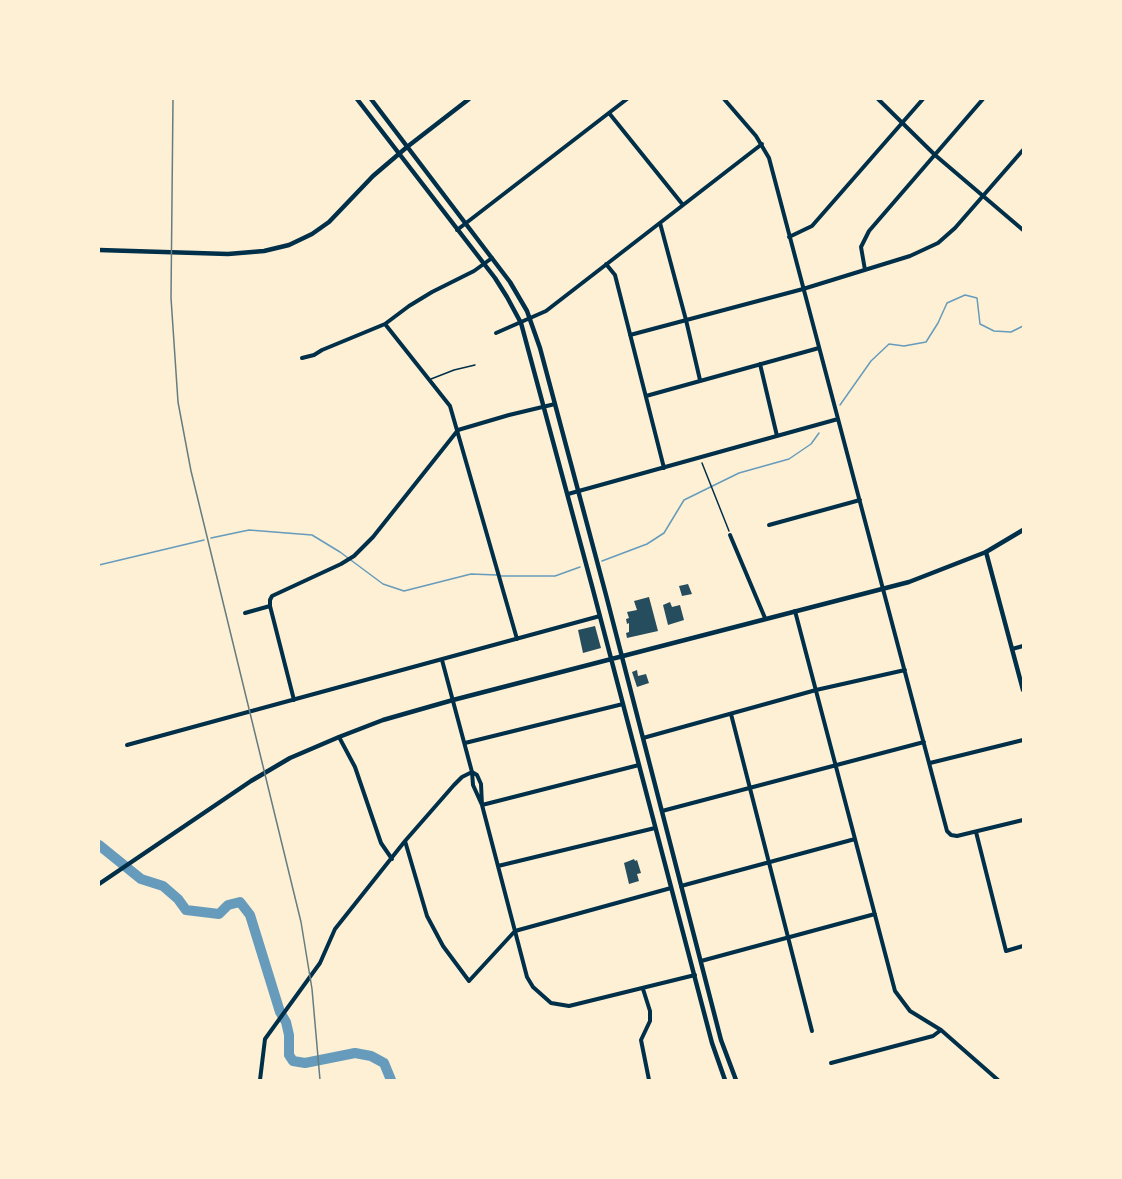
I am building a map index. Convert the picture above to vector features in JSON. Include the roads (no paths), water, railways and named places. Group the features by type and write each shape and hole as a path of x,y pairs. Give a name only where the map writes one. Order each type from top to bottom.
{"main road":[{"path":"357,99 484,264 507,297 521,323 612,659 712,1043 725,1080"},
{"path":"371,99 516,290 530,319 555,404 721,1040 736,1080"},
{"path":"99,250 228,254 264,251 289,245 312,234 334,218 373,176 469,99"},
{"path":"99,884 251,781 290,758 383,720 765,618 884,590 927,576 986,552 1023,530"},
{"path":"582,547 591,544"},
{"path":"986,552 1023,690"},
{"path":"592,586 602,583"},
{"path":"633,740 643,738"},
{"path":"671,888 681,886"},
{"path":"694,975 704,973"}],"street":[{"path":"457,230 627,99"},
{"path":"724,99 762,144 769,158 947,831 957,836 1023,820"},
{"path":"878,99 935,155 1023,230"},
{"path":"789,237 812,226 922,99"},
{"path":"865,270 861,246 869,231 983,99"},
{"path":"609,113 683,205"},
{"path":"496,333 546,311 762,144"},
{"path":"630,335 803,290 910,256 938,243 983,197 1023,150"},
{"path":"660,223 700,380"},
{"path":"302,358 385,324 424,297 474,272 492,258"},
{"path":"606,264 615,275 663,468"},
{"path":"385,324 450,406 517,639"},
{"path":"646,396 819,348"},
{"path":"760,364 777,436"},
{"path":"294,700 270,606 270,600 276,593 348,560 361,549 458,430 555,404"},
{"path":"568,494 838,420"},
{"path":"769,525 860,500"},
{"path":"730,535 765,618"},
{"path":"245,613 270,606"},
{"path":"795,611 895,991 910,1011 941,1030 998,1080"},
{"path":"127,745 600,616"},
{"path":"1012,649 1023,646"},
{"path":"442,660 465,743 473,785 482,806 527,977 537,992 551,1003 569,1006 694,975"},
{"path":"643,738 816,690 905,670"},
{"path":"465,743 623,704"},
{"path":"731,714 813,1031"},
{"path":"339,737 355,767 381,843 392,859"},
{"path":"930,764 1023,740"},
{"path":"662,811 924,742"},
{"path":"482,806 639,765"},
{"path":"472,772 477,775 481,784 482,806"},
{"path":"260,1080 264,1039 320,963 335,929 405,841 454,785 462,777 472,772"},
{"path":"498,866 655,828"},
{"path":"975,832 1006,951 1023,946"},
{"path":"681,886 855,839"},
{"path":"405,841 427,916 442,946 469,981 515,932 671,888"},
{"path":"701,961 874,914"},
{"path":"643,988 650,1011 650,1021 641,1041 648,1080"},
{"path":"831,1063 933,1036 941,1030"}],"lane":[{"path":"430,379 475,365"}],"waterway":[{"path":"840,405 871,361 889,344 904,346 926,342 947,303 965,295 977,298 980,324 994,331 1011,332 1023,326"},
{"path":"602,561 647,544 664,533 684,500 739,473 789,459 811,444 819,433"},
{"path":"211,538 249,530 312,535 340,552 383,584 404,591 471,574 497,575"},
{"path":"99,565 204,540"},
{"path":"501,576 555,576 580,567"},
{"path":"99,845 141,879 163,886 178,899 186,910 219,914 228,905 240,902 250,915 280,1012 286,1022 289,1035 289,1055 293,1061 305,1063 355,1053 371,1056 384,1063 391,1080"}],"railway":[{"path":"173,99 171,298 178,402 191,471 301,922 312,989 320,1080"}]}
